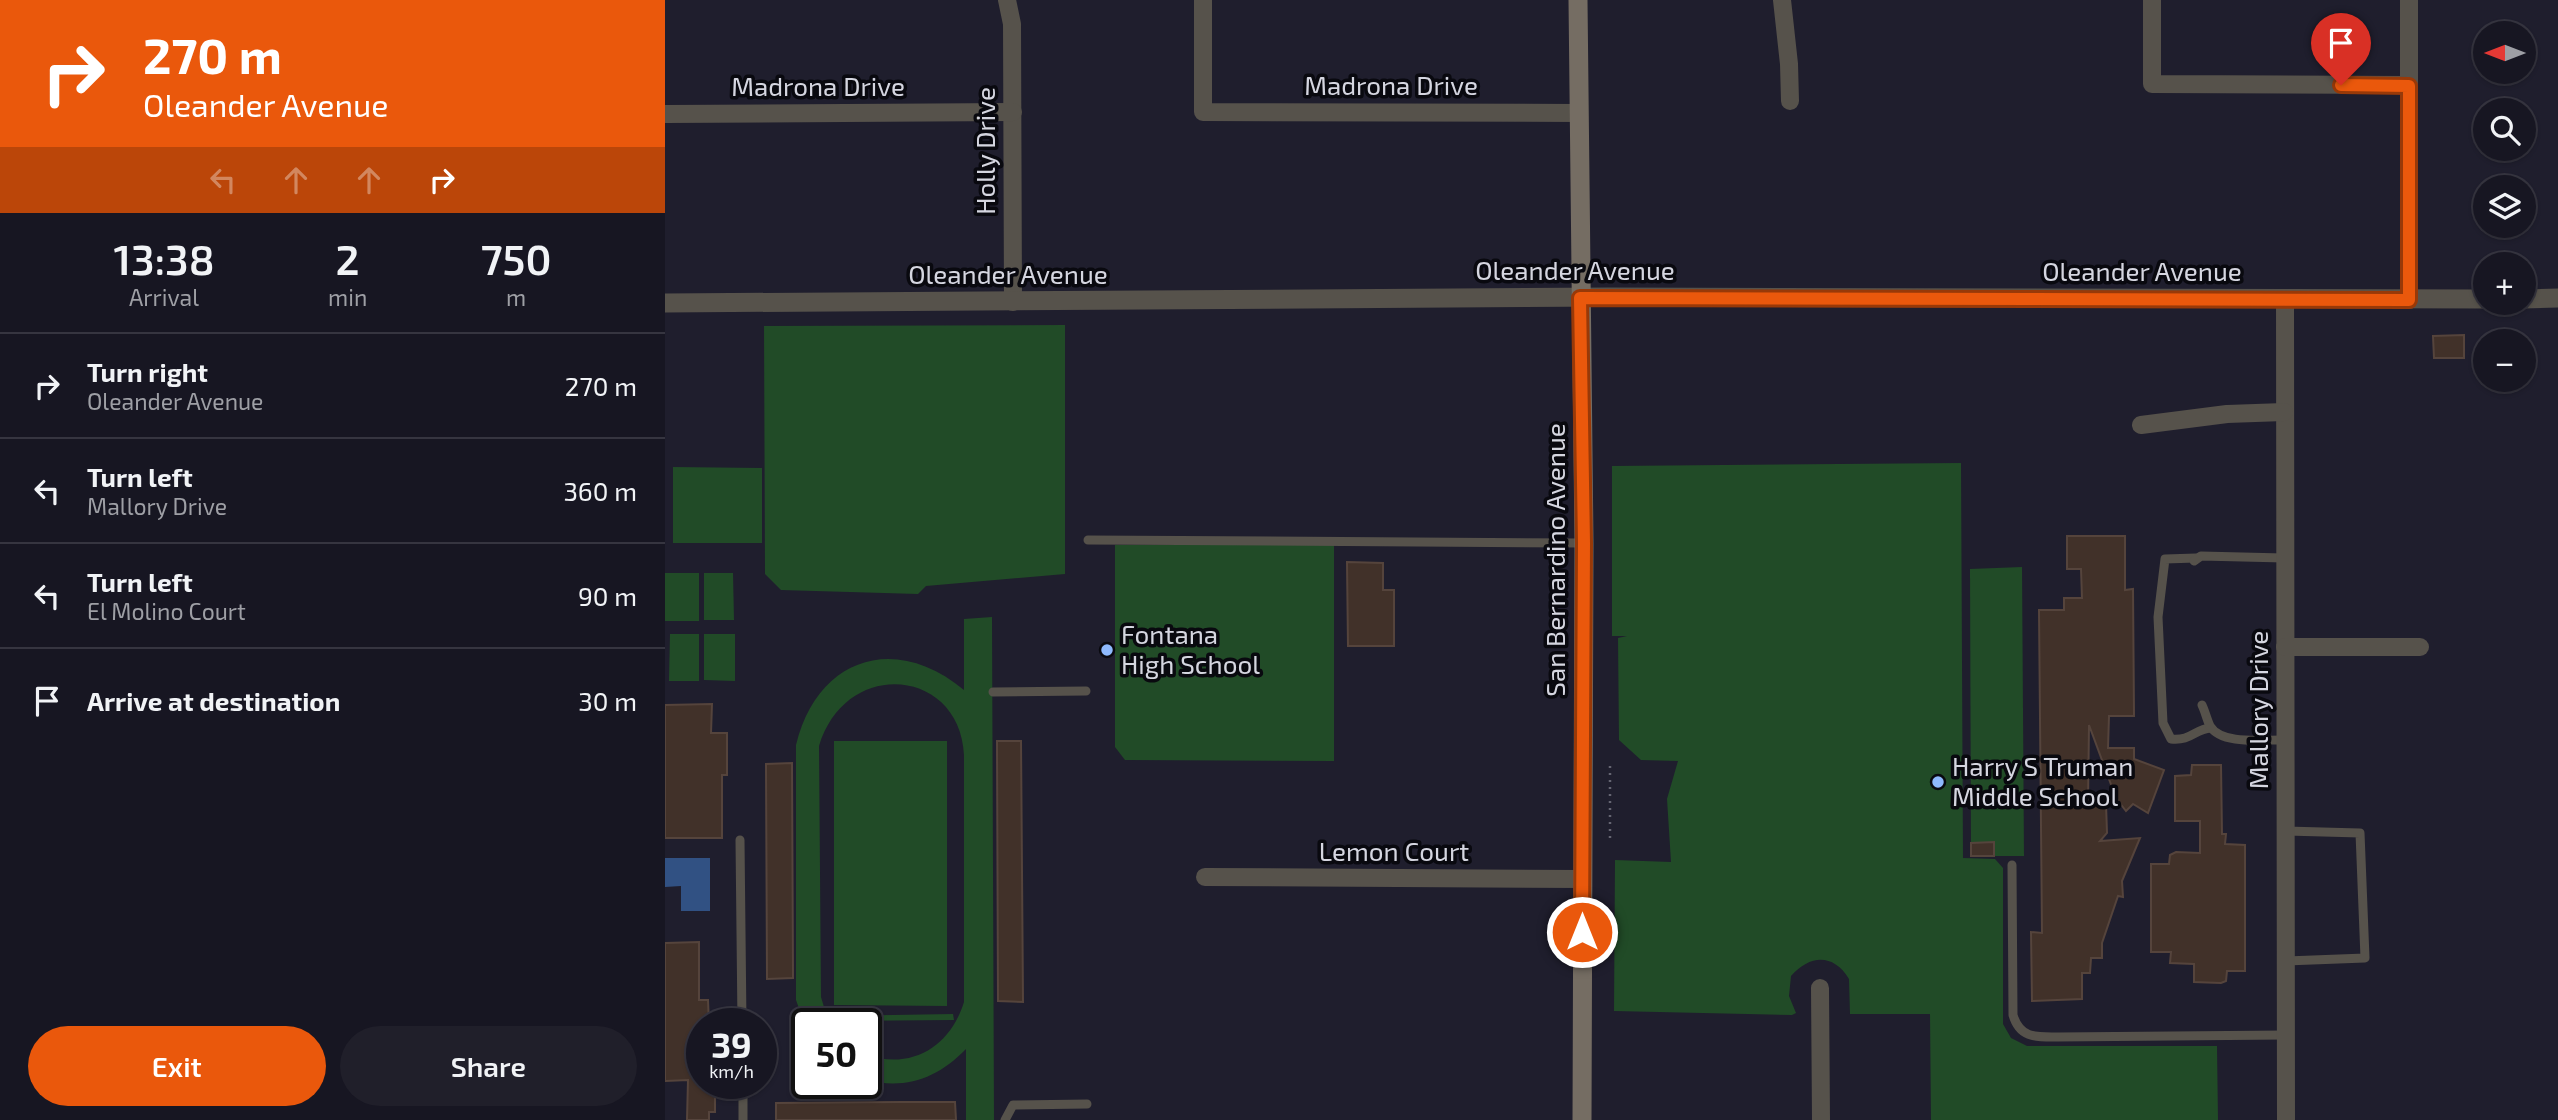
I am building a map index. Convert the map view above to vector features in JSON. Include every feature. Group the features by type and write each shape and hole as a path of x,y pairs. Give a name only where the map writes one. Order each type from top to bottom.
{"main road":[{"name":"San Bernardino Avenue","path":"1578,0 1584,543 1583,1120"}],"street":[{"name":"Holly Drive","path":"1007,0 1011,24 1013,112 1013,302"},
{"name":"Madrona Drive","path":"1203,0 1203,112 1579,113"},
{"path":"1782,0 1790,101"},
{"path":"2152,0 2152,84 2409,86"},
{"path":"2409,0 2409,300"},
{"name":"Madrona Drive","path":"665,114 1013,112"},
{"name":"Oleander Avenue","path":"665,303 1580,298 2473,299"},
{"path":"2536,299 2558,298"},
{"name":"Mallory Drive","path":"2285,299 2286,1120"},
{"path":"2141,425 2227,414 2284,412"},
{"path":"2285,647 2420,647"},
{"name":"Lemon Court","path":"1205,877 1582,878"},
{"path":"1820,988 1821,1120"}],"lane":[{"path":"1088,540 1584,543"},
{"path":"2284,558 2194,561 2165,559 2158,617 2163,723 2171,739 2187,740 2204,729 2211,728 2233,738 2286,740"},
{"path":"993,692 1086,691"},
{"path":"2202,705 2211,728"},
{"path":"2285,831 2360,833 2365,958 2285,961"},
{"path":"740,840 742,1008"},
{"path":"2012,865 2013,1015 2021,1032 2045,1037 2285,1035"},
{"path":"743,1099 743,1120"},
{"path":"1005,1120 1013,1105 1087,1104"}],"path":[{"path":"1610,766 1611,842"}],"green space":[{"path":"1065,325 1065,574 926,586 918,594 781,590 765,574 764,326"},
{"path":"1961,463 1963,858 1995,859 2003,868 2003,1024 2011,1038 2027,1046 2217,1046 2218,1120 1931,1120 1930,1014 1850,1014 1849,979 1829,961 1813,961 1791,976 1789,996 1796,1013 1792,1015 1614,1011 1615,860 1671,862 1667,799 1678,761 1641,760 1619,740 1618,638 1627,636 1612,636 1612,466"},
{"path":"673,467 762,468 762,543 673,543"},
{"path":"1115,545 1334,545 1334,761 1125,760 1115,747"},
{"path":"2022,567 2024,856 1971,856 1970,569"},
{"path":"665,573 699,573 699,621 665,621"},
{"path":"704,573 733,573 734,620 704,620"},
{"path":"992,617 994,1120 966,1120 966,1049 944,1067 921,1079 882,1083 882,1059 914,1057 927,1051 949,1031 964,1002 964,755 958,726 943,704 923,690 900,684 876,687 852,698 833,717 819,746 821,997 824,1008 799,1008 796,1000 796,745 806,715 821,692 840,674 862,663 886,659 912,662 938,672 964,690 964,619"},
{"path":"670,634 699,634 699,681 669,681"},
{"path":"704,634 735,634 735,681 704,680"},
{"path":"834,741 947,741 947,1006 834,1005"},
{"path":"953,1014 954,1020 882,1021 882,1015"}],"water":[{"path":"665,858 710,858 710,911 681,911 681,886 665,887"}],"building":[{"path":"2464,335 2464,358 2434,358 2433,336"},
{"path":"2067,536 2125,536 2125,590 2133,589 2134,716 2109,716 2108,748 2134,748 2134,759 2164,770 2148,813 2133,804 2126,811 2116,798 2089,725 2088,804 2106,804 2107,833 2100,841 2140,838 2122,881 2123,897 2118,896 2102,943 2102,958 2091,958 2090,973 2082,973 2082,999 2032,1001 2031,932 2042,933 2039,610 2064,610 2064,598 2082,598 2081,569 2067,569"},
{"path":"1347,562 1383,563 1383,590 1394,590 1394,646 1348,646"},
{"path":"712,704 711,733 727,733 727,775 722,775 722,838 665,838 665,705"},
{"path":"997,741 1021,741 1023,1002 998,1001"},
{"path":"792,763 793,978 767,979 766,764"},
{"path":"2192,765 2221,765 2222,834 2226,834 2225,844 2245,845 2245,971 2227,971 2226,981 2221,983 2194,982 2194,964 2170,963 2171,952 2151,952 2151,864 2169,864 2170,855 2176,852 2200,853 2200,821 2175,821 2175,776 2191,775"},
{"path":"1994,842 1994,856 1971,856 1971,843"},
{"path":"699,942 699,1000 708,1000 708,1008 686,1008 686,1080 665,1081 665,943"},
{"path":"688,1099 715,1099 715,1112 709,1112 709,1120 687,1120"},
{"path":"955,1102 956,1120 776,1120 776,1103"}],"place":[{"name":"Fontana High School","path":"1107,650"},
{"name":"Harry S Truman Middle School","path":"1938,782"}],"route":[{"path":"1582,932 1584,543 1580,298 2409,300 2409,86 2341,85"}]}
